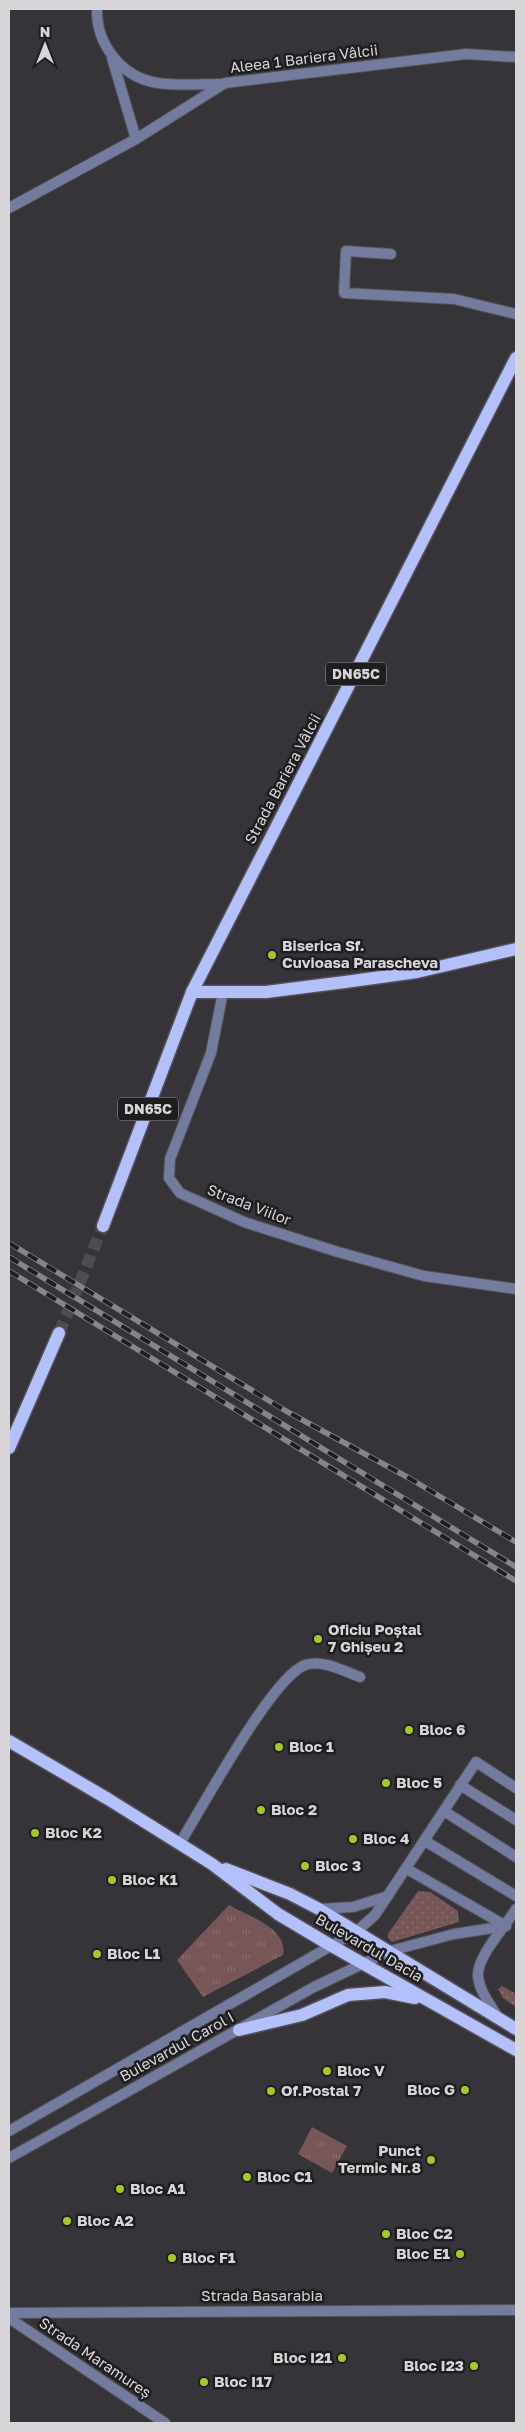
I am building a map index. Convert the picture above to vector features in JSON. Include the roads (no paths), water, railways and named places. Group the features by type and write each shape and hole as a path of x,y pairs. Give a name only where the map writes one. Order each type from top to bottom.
{"main road":[{"name":"Strada Bariera Vâlcii","path":"103,1226 192,992 516,358"},
{"path":"192,992 266,992 417,972 516,949"},
{"path":"9,1448 59,1333"},
{"name":"Bulevardul Dacia","path":"9,1741 180,1843 212,1864 278,1914 330,1946 516,2050"},
{"name":"Bulevardul Dacia","path":"212,1864 290,1894 318,1909 358,1931 516,2029"},
{"path":"239,2030 302,2015 348,1995 385,1992 429,2002"}],"street":[{"path":"97,9 102,38 111,56 136,139"},
{"name":"Aleea 1 Bariera Vâlcii","path":"9,208 136,139 225,84 466,54 516,57"},
{"path":"111,56 130,73 156,83 225,84"},
{"path":"391,254 346,251 344,293 454,299 516,314"},
{"name":"Strada Viilor","path":"223,992 211,1053 170,1159 169,1178 180,1193 244,1222 338,1252 424,1276 516,1289"},
{"path":"180,1843 269,1698 296,1670 306,1664 324,1664 360,1677"},
{"name":"Bulevardul Carol I","path":"9,2131 358,1931 375,1915 476,1762 516,1788"},
{"path":"460,1785 516,1820"},
{"path":"444,1811 516,1857"},
{"path":"425,1841 516,1896"},
{"path":"407,1869 506,1926"},
{"path":"318,1909 352,1906 388,1896"},
{"path":"498,2017 485,1996 478,1975 484,1955 516,1909"},
{"name":"Bulevardul Carol I","path":"9,2158 314,1987 361,1964 390,1951 454,1934 506,1926"},
{"name":"Strada Basarabia","path":"9,2313 516,2310"},
{"name":"Strada Maramureș","path":"9,2318 165,2423"}],"tunnel":[{"path":"59,1333 103,1226"}],"railway":[{"path":"9,1243 286,1411 409,1478 516,1542"},
{"path":"9,1257 516,1567"},
{"path":"9,1271 516,1581"}],"place":[{"name":"Biserica Sf. Cuvioasa Parascheva","path":"272,955"},
{"name":"Oficiu Poștal 7 Ghișeu 2","path":"318,1639"},
{"name":"Bloc 6","path":"409,1730"},
{"name":"Bloc 1","path":"279,1747"},
{"name":"Bloc 5","path":"386,1783"},
{"name":"Bloc 2","path":"261,1810"},
{"name":"Bloc K2","path":"35,1833"},
{"name":"Bloc 4","path":"353,1839"},
{"name":"Bloc 3","path":"305,1866"},
{"name":"Bloc K1","path":"112,1880"},
{"name":"Bloc L1","path":"97,1954"},
{"name":"Bloc V","path":"327,2071"},
{"name":"Bloc G","path":"465,2090"},
{"name":"Of.Postal 7","path":"271,2091"},
{"name":"Punct Termic Nr.8","path":"431,2160"},
{"name":"Bloc C1","path":"247,2177"},
{"name":"Bloc A1","path":"120,2189"},
{"name":"Bloc A2","path":"67,2221"},
{"name":"Bloc C2","path":"386,2234"},
{"name":"Bloc E1","path":"460,2254"},
{"name":"Bloc F1","path":"172,2258"},
{"name":"Bloc I21","path":"342,2358"},
{"name":"Bloc I23","path":"474,2366"},
{"name":"Bloc I17","path":"204,2382"}]}
